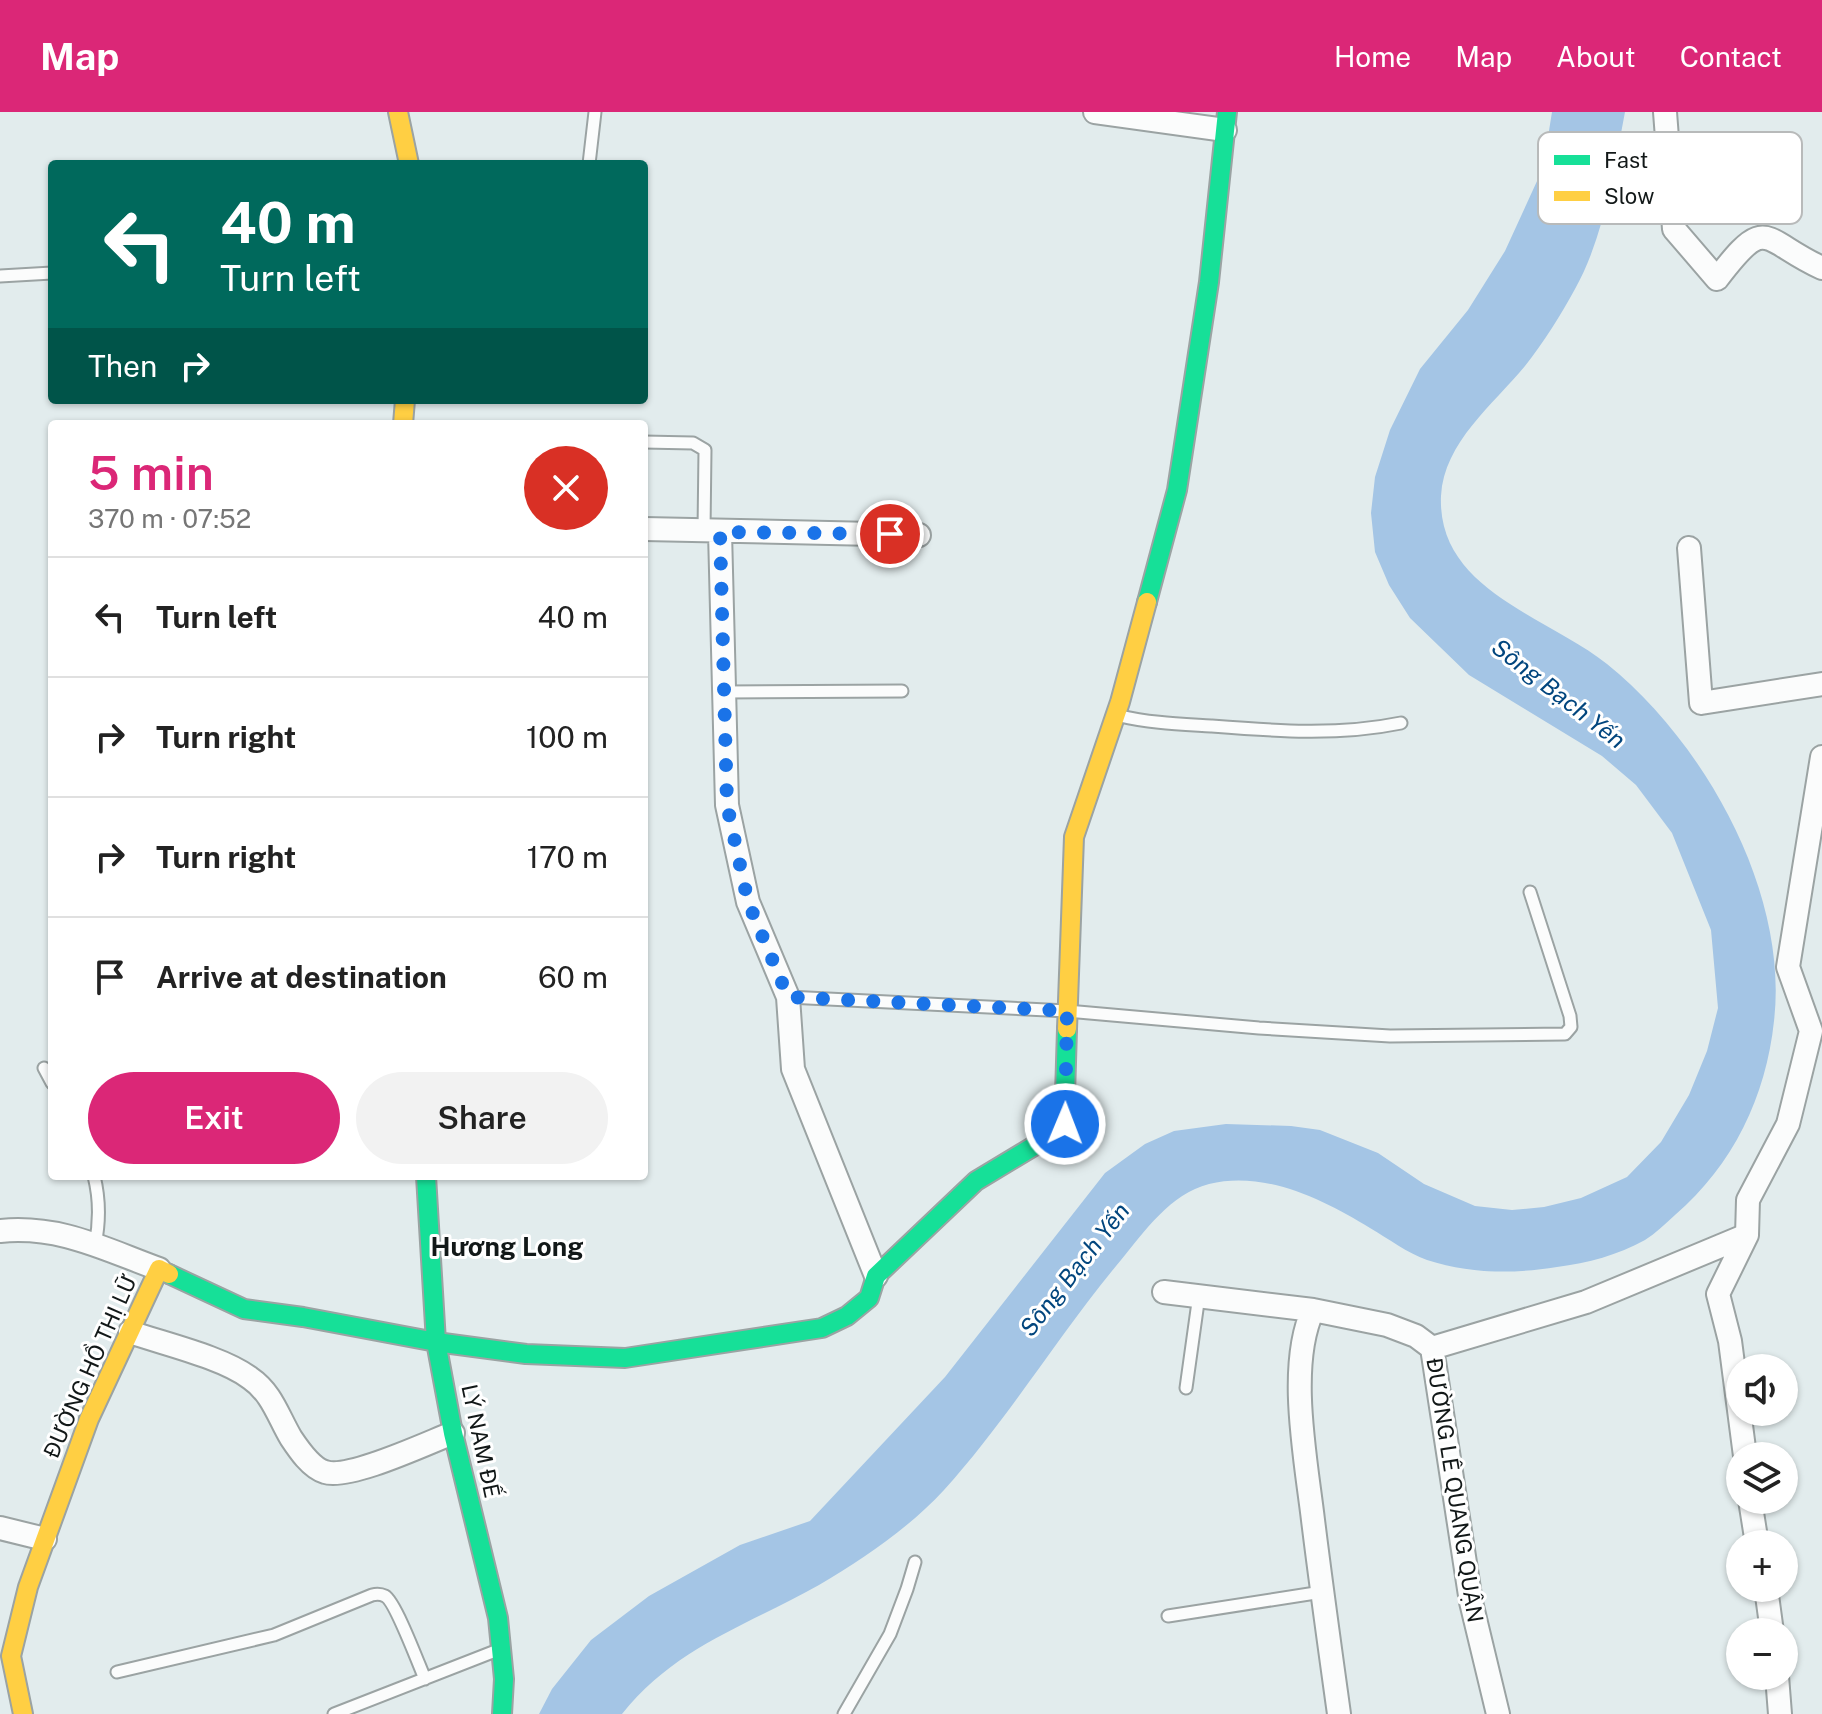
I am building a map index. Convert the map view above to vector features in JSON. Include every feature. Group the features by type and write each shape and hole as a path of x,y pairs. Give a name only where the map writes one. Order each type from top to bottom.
{"street":[{"path":"398,112 408,160"},
{"path":"1067,1011 1074,837 1115,715 1177,490 1209,282 1226,121 1095,112"},
{"path":"1665,112 1667,132"},
{"path":"1674,224 1674,229 1717,279 1746,244 1763,237 1779,242 1822,268"},
{"path":"648,529 919,535"},
{"path":"712,532 724,692 727,805 748,902 788,997 793,1069 876,1276"},
{"path":"1689,548 1701,703 1822,684"},
{"path":"1743,1442 1730,1341 1718,1294 1747,1235 1748,1200 1788,1124 1811,1031 1788,967 1822,757"},
{"name":"ĐƯỜNG HỒ THỊ LỮ","path":"23,1714 11,1656 6,1649 89,1419 159,1269 244,1309 526,1354 615,1358 833,1324 869,1298 876,1276 976,1181 1064,1128 1067,1011"},
{"name":"LÝ NAM ĐẾ","path":"426,1180 436,1342 453,1433 498,1618 504,1679 502,1714"},
{"path":"0,1231 49,1231 74,1236 159,1269"},
{"path":"1432,1348 1586,1302 1747,1235"},
{"name":"ĐƯỜNG LÊ QUANG QUẬN","path":"1164,1292 1313,1310 1387,1325 1416,1336 1432,1348 1471,1602 1498,1714"},
{"path":"1313,1310 1304,1330 1301,1352 1302,1419 1339,1714"},
{"path":"130,1332 217,1362 249,1377 276,1406 292,1438 309,1462 325,1473 366,1467 453,1433"},
{"path":"0,1528 45,1539"},
{"path":"1778,1690 1780,1714"}],"lane":[{"path":"589,160 595,112"},
{"path":"0,276 48,273"},
{"path":"648,442 693,443 705,450 712,532"},
{"path":"724,692 902,691"},
{"path":"1115,715 1162,723 1296,732 1339,731 1401,723"},
{"path":"788,997 1067,1011 1390,1036 1565,1034 1571,1027 1570,1016 1530,892"},
{"path":"44,1068 48,1076"},
{"path":"95,1180 100,1223 95,1245"},
{"path":"1186,1388 1199,1295"},
{"path":"844,1714 890,1634 915,1562"},
{"path":"1168,1616 1322,1592"},
{"path":"117,1672 274,1635 372,1595 382,1594 388,1597 396,1610 425,1679"},
{"path":"334,1714 502,1648"}],"water":[{"path":"1552,112 1625,112 1621,132 1549,132"},
{"name":"Sông Bạch Yến","path":"1538,179 1538,224 1601,224 1585,269 1558,319 1525,366 1472,425 1451,458 1441,496 1445,528 1457,555 1476,578 1527,615 1607,664 1643,697 1677,735 1707,778 1733,824 1754,873 1768,922 1775,972 1770,1049 1754,1103 1730,1152 1696,1195 1645,1240 1591,1261 1524,1271 1475,1270 1427,1260 1333,1207 1272,1184 1230,1181 1195,1189 1170,1205 1149,1226 1098,1288 968,1462 944,1490 901,1530 819,1585 689,1654 665,1671 622,1714 539,1714 552,1689 591,1640 649,1596 740,1545 810,1521 945,1377 1105,1173 1145,1144 1174,1131 1226,1124 1320,1130 1378,1153 1424,1184 1475,1206 1512,1210 1544,1207 1581,1198 1627,1177 1661,1142 1689,1095 1707,1051 1718,1008 1711,930 1672,833 1636,785 1602,756 1469,675 1410,618 1389,585 1375,552 1371,513 1375,477 1390,430 1420,369 1468,310 1505,251"}],"traffic: fast":[{"path":"1147,602 1177,490 1209,282 1227,112"},
{"path":"169,1274 244,1309 526,1354 625,1358 822,1328 847,1316 869,1298 876,1276 976,1181 1064,1128 1067,1029"},
{"path":"426,1180 436,1342 453,1433 498,1618 504,1679 502,1714"}],"traffic: slow":[{"path":"398,112 408,160"},
{"path":"403,420 405,404"},
{"path":"1067,1029 1074,837 1120,702 1147,602"},
{"path":"23,1714 11,1656 28,1587 89,1419 159,1269 169,1274"}],"district":[{"name":"Hương Long","path":"507,1246"}],"route":[{"path":"890,534 720,532 727,805 748,902 788,997 1067,1011 1065,1124"}]}
